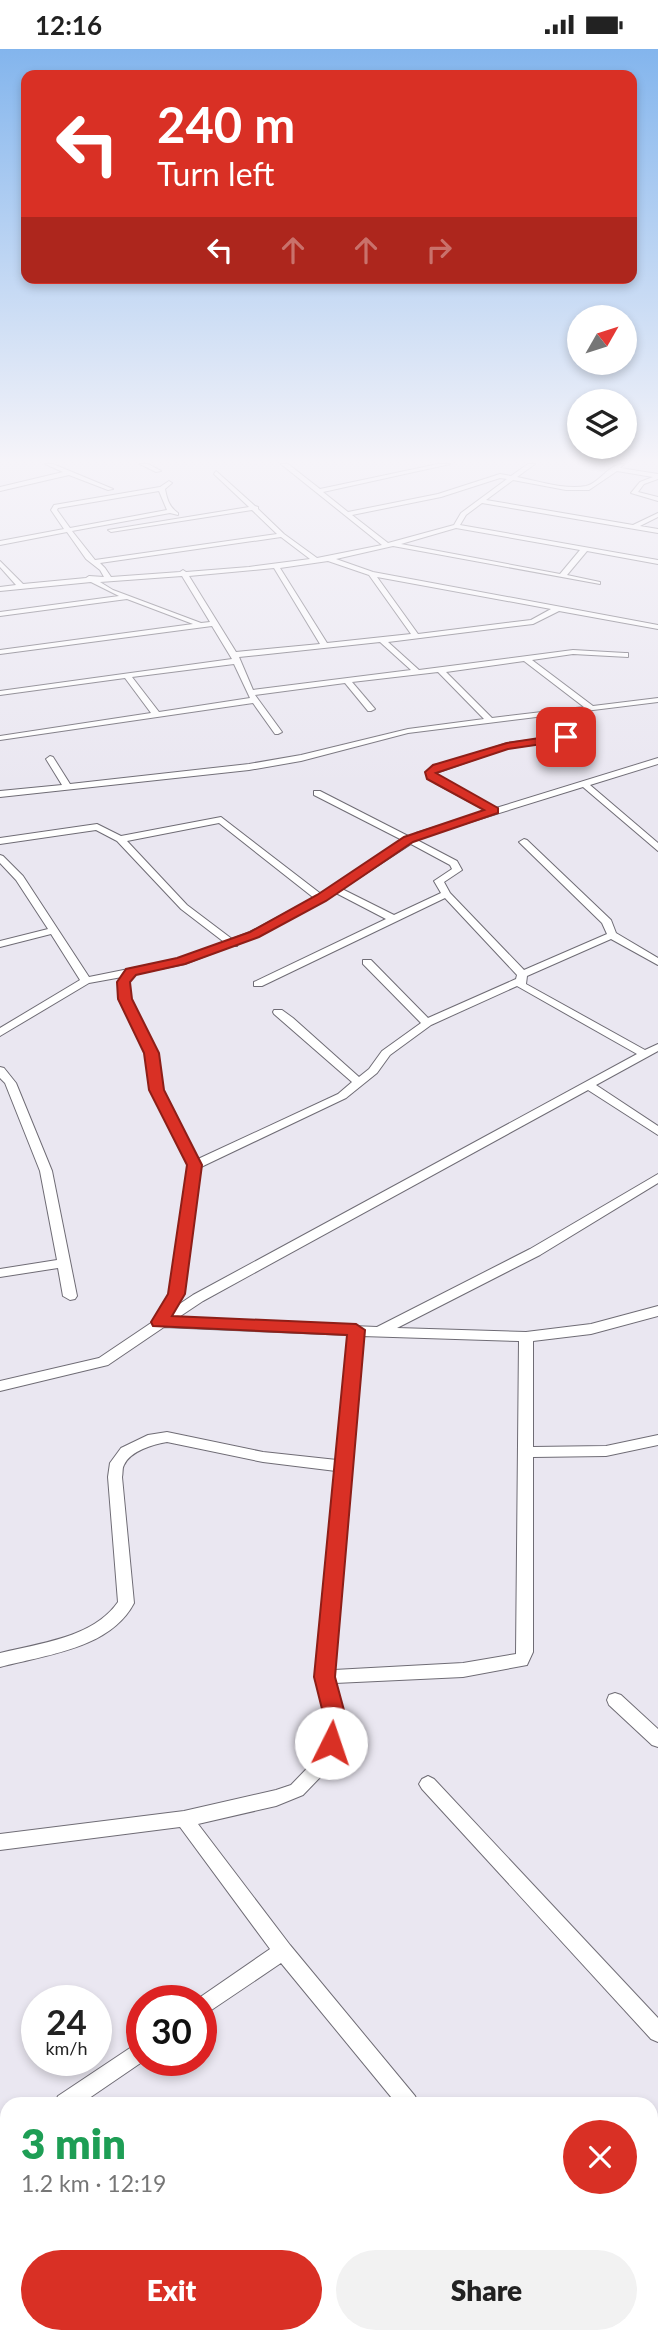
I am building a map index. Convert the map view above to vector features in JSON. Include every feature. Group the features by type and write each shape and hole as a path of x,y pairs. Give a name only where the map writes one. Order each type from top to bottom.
{"street":[{"path":"8,571 21,586"},
{"path":"102,571 108,578"},
{"path":"0,589 88,578 196,571"},
{"path":"279,571 324,645"},
{"path":"363,571 658,627"},
{"path":"534,571 598,583"},
{"path":"562,576 566,571"},
{"path":"183,572 235,658 253,696 278,732"},
{"path":"371,574 415,635"},
{"path":"88,578 199,624"},
{"path":"0,614 129,597"},
{"path":"0,694 324,645 533,622 557,608"},
{"path":"0,652 215,623"},
{"path":"382,640 417,672"},
{"path":"0,738 347,681 573,652 625,655"},
{"path":"526,659 590,707"},
{"path":"440,670 489,719"},
{"path":"127,676 156,714"},
{"path":"347,681 371,709"},
{"path":"0,794 249,767 301,758 408,731 658,700"},
{"path":"494,811 438,781 430,772 507,746 590,735"},
{"path":"50,759 67,786"},
{"path":"0,1033 86,981 181,962 233,944 321,898 408,840 583,783 655,763"},
{"path":"583,783 658,848"},
{"path":"317,793 457,865 457,870 439,881 446,894 521,978 526,989 645,1054"},
{"path":"120,839 221,820 321,898"},
{"path":"0,841 90,826 120,839 184,907 233,944"},
{"path":"524,842 607,922 612,935 658,962"},
{"path":"0,859 20,878 86,981"},
{"path":"334,888 393,919"},
{"path":"258,983 446,894"},
{"path":"0,944 52,931"},
{"path":"195,1165 342,1096 360,1083 386,1053 427,1023 612,935"},
{"path":"367,962 427,1023"},
{"path":"131,972 124,982 125,999 151,1053 157,1090 195,1165 176,1294 160,1322"},
{"path":"278,1012 310,1035 338,1066 360,1083"},
{"path":"0,1386 103,1362 198,1298 658,1047"},
{"path":"0,1070 10,1083 46,1171 70,1296"},
{"path":"588,1085 658,1131"},
{"path":"382,1330 534,1252 658,1178"},
{"path":"0,1273 65,1263"},
{"path":"160,1322 526,1337 591,1329 658,1311"},
{"path":"0,1842 184,1819 276,1798 297,1790 325,1761 337,1725 325,1677 356,1330"},
{"path":"325,1677 463,1670 521,1660 525,1652 528,1452 526,1337"},
{"path":"0,1660 92,1633 122,1614 126,1603 115,1477 117,1463 137,1445 167,1437 263,1457 343,1466"},
{"path":"528,1452 606,1451 658,1440"},
{"path":"615,1700 658,1740"},
{"path":"428,1784 658,2032"},
{"path":"184,1819 283,1951 403,2097"},
{"path":"217,1997 283,1951"},
{"path":"74,2097 126,2061"}],"route":[{"path":"331,1743 337,1725 325,1677 356,1330 160,1322 176,1294 181,1273 195,1165 157,1090 151,1053 125,999 124,982 131,972 181,962 254,935 321,898 408,840 494,811 431,776 430,772 437,767 507,746 566,737"}]}
